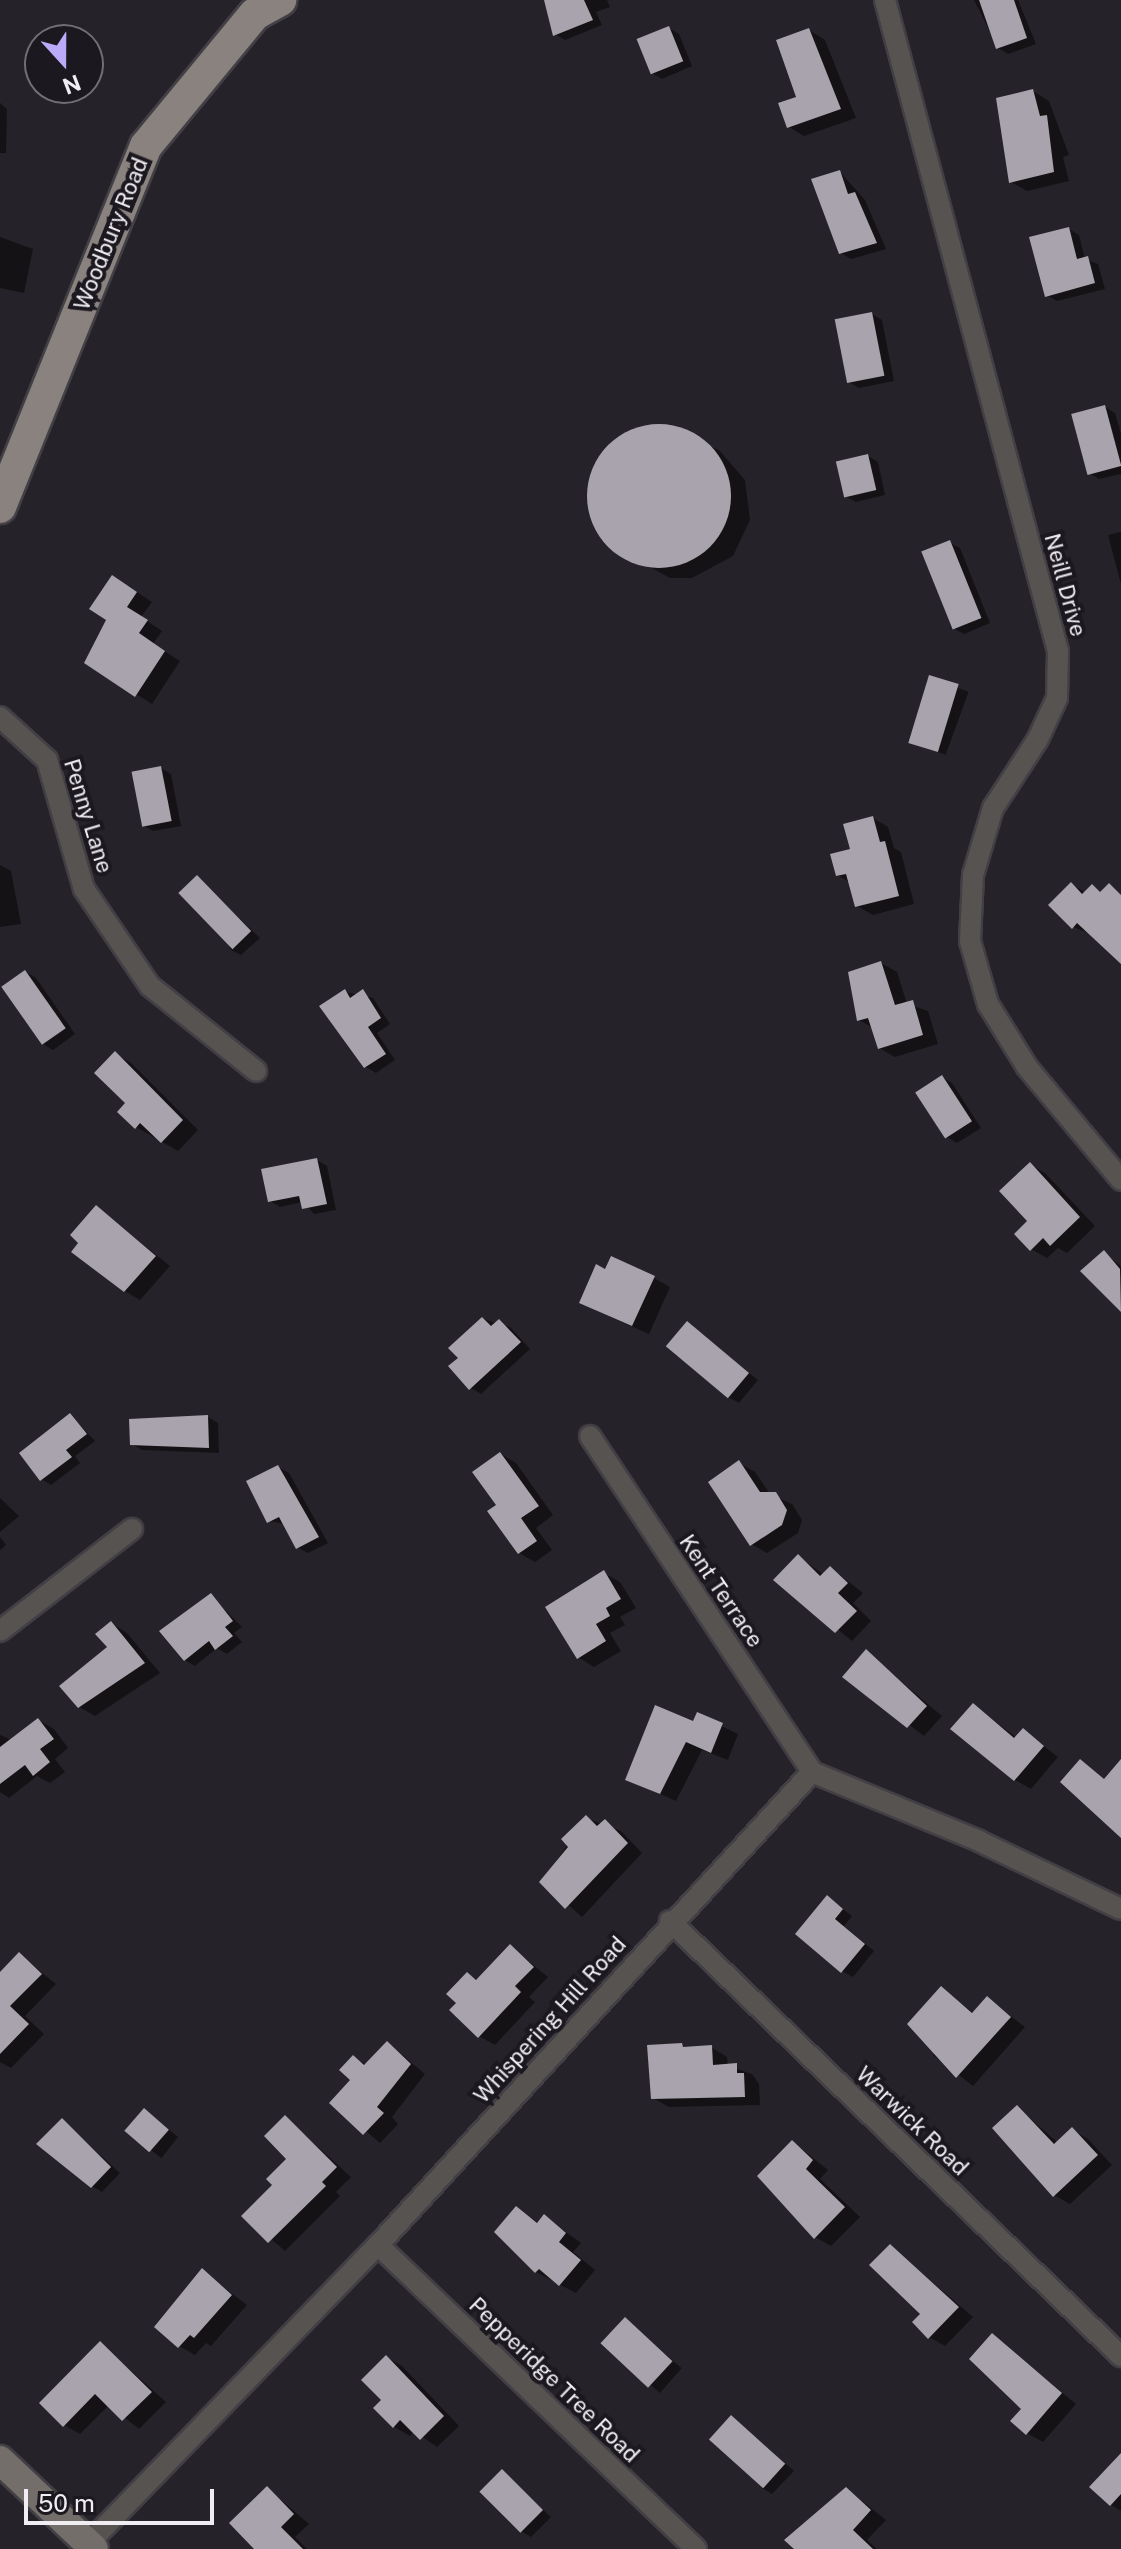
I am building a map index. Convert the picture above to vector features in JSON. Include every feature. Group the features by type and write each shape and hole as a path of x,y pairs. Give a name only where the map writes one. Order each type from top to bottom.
{"main road":[{"name":"Woodbury Road","path":"0,507 146,146 255,14 280,0"}],"street":[{"name":"Neill Drive","path":"885,0 1058,651 1057,698 1038,739 993,808 977,862 970,941 988,1004 1027,1067 1121,1180"},
{"name":"Penny Lane","path":"0,717 47,760 84,889 150,986 256,1071"},
{"name":"Kent Terrace","path":"590,1436 812,1772"},
{"path":"0,1631 132,1529"},
{"path":"812,1772 979,1841 1121,1909"},
{"name":"Whispering Hill Road","path":"91,2546 378,2245 670,1921 812,1772"},
{"name":"Warwick Road","path":"670,1921 1121,2356"},
{"name":"Pepperidge Tree Road","path":"378,2245 696,2549"},
{"path":"0,2460 91,2546"}],"building":[{"path":"544,0 584,0 593,20 553,36"},
{"path":"979,0 1014,0 1027,38 996,49"},
{"path":"669,26 683,61 651,74 637,39"},
{"path":"809,28 841,109 787,128 778,103 796,97 776,40"},
{"path":"1033,89 1040,116 1047,115 1054,172 1009,183 996,98"},
{"path":"840,170 848,194 855,192 877,243 839,254 811,179"},
{"path":"1069,227 1077,259 1088,256 1095,283 1045,297 1029,237"},
{"path":"872,312 884,376 847,383 835,319"},
{"path":"1105,405 1121,466 1087,475 1071,414"},
{"path":"659,424 686,430 710,445 725,469 731,496 725,523 710,547 686,562 659,568 632,562 608,547 593,523 587,496 593,469 608,445 632,430"},
{"path":"868,454 876,490 844,497 836,461"},
{"path":"950,540 981,618 953,629 921,552"},
{"path":"112,575 137,592 127,607 148,620 139,633 165,651 135,697 84,663 106,620 89,609"},
{"path":"929,675 959,684 938,752 908,743"},
{"path":"161,766 172,821 142,827 132,772"},
{"path":"873,816 880,842 885,841 899,896 855,907 846,874 836,876 830,854 850,849 843,824"},
{"path":"197,875 251,931 232,949 178,893"},
{"path":"1071,882 1082,894 1092,884 1100,892 1109,883 1121,895 1121,964 1077,923 1072,929 1048,905"},
{"path":"881,961 895,1005 913,1000 923,1035 878,1049 868,1018 857,1021 848,972"},
{"path":"25,970 66,1028 42,1045 1,987"},
{"path":"345,989 350,998 363,989 381,1018 368,1027 386,1054 364,1068 319,1006"},
{"path":"115,1051 183,1120 161,1143 140,1123 135,1129 117,1112 125,1103 94,1073"},
{"path":"942,1075 972,1121 945,1139 915,1092"},
{"path":"317,1158 327,1204 302,1209 299,1196 268,1202 261,1169"},
{"path":"1030,1162 1080,1217 1050,1246 1043,1238 1030,1251 1014,1234 1027,1221 999,1191"},
{"path":"96,1205 156,1256 124,1292 71,1252 78,1243 70,1235"},
{"path":"1104,1250 1120,1269 1121,1312 1080,1271"},
{"path":"611,1256 655,1276 632,1326 579,1303 596,1264 605,1269"},
{"path":"482,1317 491,1326 499,1319 521,1342 469,1390 448,1366 458,1358 448,1348"},
{"path":"687,1321 749,1373 728,1398 666,1346"},
{"path":"70,1413 87,1434 66,1450 72,1457 40,1481 19,1453"},
{"path":"208,1415 209,1448 130,1445 129,1419"},
{"path":"500,1452 539,1506 521,1518 537,1541 518,1554 487,1511 496,1505 472,1472"},
{"path":"739,1460 760,1492 776,1492 787,1510 782,1525 750,1546 708,1482"},
{"path":"278,1465 319,1537 296,1549 279,1517 267,1523 246,1481"},
{"path":"798,1554 820,1576 830,1566 848,1583 838,1593 857,1611 835,1633 773,1580"},
{"path":"604,1570 621,1599 606,1608 610,1616 596,1624 606,1641 577,1659 545,1607"},
{"path":"211,1593 233,1621 225,1627 233,1636 215,1650 209,1641 184,1661 159,1631"},
{"path":"111,1621 145,1663 78,1708 59,1686 107,1647 95,1634"},
{"path":"866,1649 927,1706 907,1728 842,1677"},
{"path":"973,1703 1014,1738 1023,1728 1044,1746 1014,1781 950,1729"},
{"path":"655,1705 693,1721 697,1712 723,1723 711,1753 686,1742 660,1794 625,1780"},
{"path":"38,1718 54,1739 40,1749 50,1762 33,1776 25,1765 0,1784 0,1747"},
{"path":"1080,1759 1104,1779 1121,1759 1121,1838 1060,1782"},
{"path":"586,1815 597,1826 605,1819 628,1843 565,1909 539,1882 568,1847 561,1839"},
{"path":"827,1895 843,1909 835,1919 865,1944 841,1973 795,1934"},
{"path":"510,1944 534,1967 515,1986 521,1992 478,2038 449,2010 456,2003 446,1994 467,1972 476,1980"},
{"path":"19,1952 42,1974 10,2006 29,2024 0,2054 0,1972"},
{"path":"941,1986 972,2013 987,1996 1011,2017 956,2078 907,2024"},
{"path":"387,2041 411,2064 377,2107 384,2113 363,2135 329,2103 350,2080 339,2070 353,2055 364,2065"},
{"path":"682,2043 683,2047 712,2045 713,2065 737,2063 737,2073 744,2073 745,2097 651,2099 647,2045"},
{"path":"1017,2105 1054,2144 1072,2127 1098,2155 1053,2197 992,2128"},
{"path":"144,2108 169,2130 149,2152 124,2131"},
{"path":"285,2115 337,2167 322,2182 326,2186 268,2243 241,2216 272,2185 266,2179 286,2159 264,2136"},
{"path":"62,2118 111,2167 91,2188 36,2144"},
{"path":"792,2140 813,2160 806,2169 845,2207 814,2239 757,2176"},
{"path":"516,2206 537,2223 544,2214 566,2233 559,2242 581,2260 559,2286 539,2269 535,2273 494,2232"},
{"path":"890,2244 959,2307 928,2339 912,2322 920,2314 869,2265"},
{"path":"202,2268 232,2295 194,2338 190,2335 178,2348 154,2327"},
{"path":"625,2317 673,2361 648,2388 600,2343"},
{"path":"992,2333 1062,2393 1026,2435 1010,2421 1021,2409 969,2359"},
{"path":"100,2341 152,2392 122,2421 95,2394 63,2427 39,2403"},
{"path":"386,2355 444,2416 420,2440 400,2420 393,2428 373,2408 381,2400 361,2380"},
{"path":"731,2415 785,2464 763,2488 709,2440"},
{"path":"1121,2453 1121,2494 1110,2506 1089,2487"},
{"path":"502,2469 543,2510 520,2533 479,2492"},
{"path":"267,2486 294,2514 281,2527 303,2549 254,2549 229,2523"},
{"path":"846,2487 871,2510 853,2530 873,2549 794,2549 784,2540"}]}
